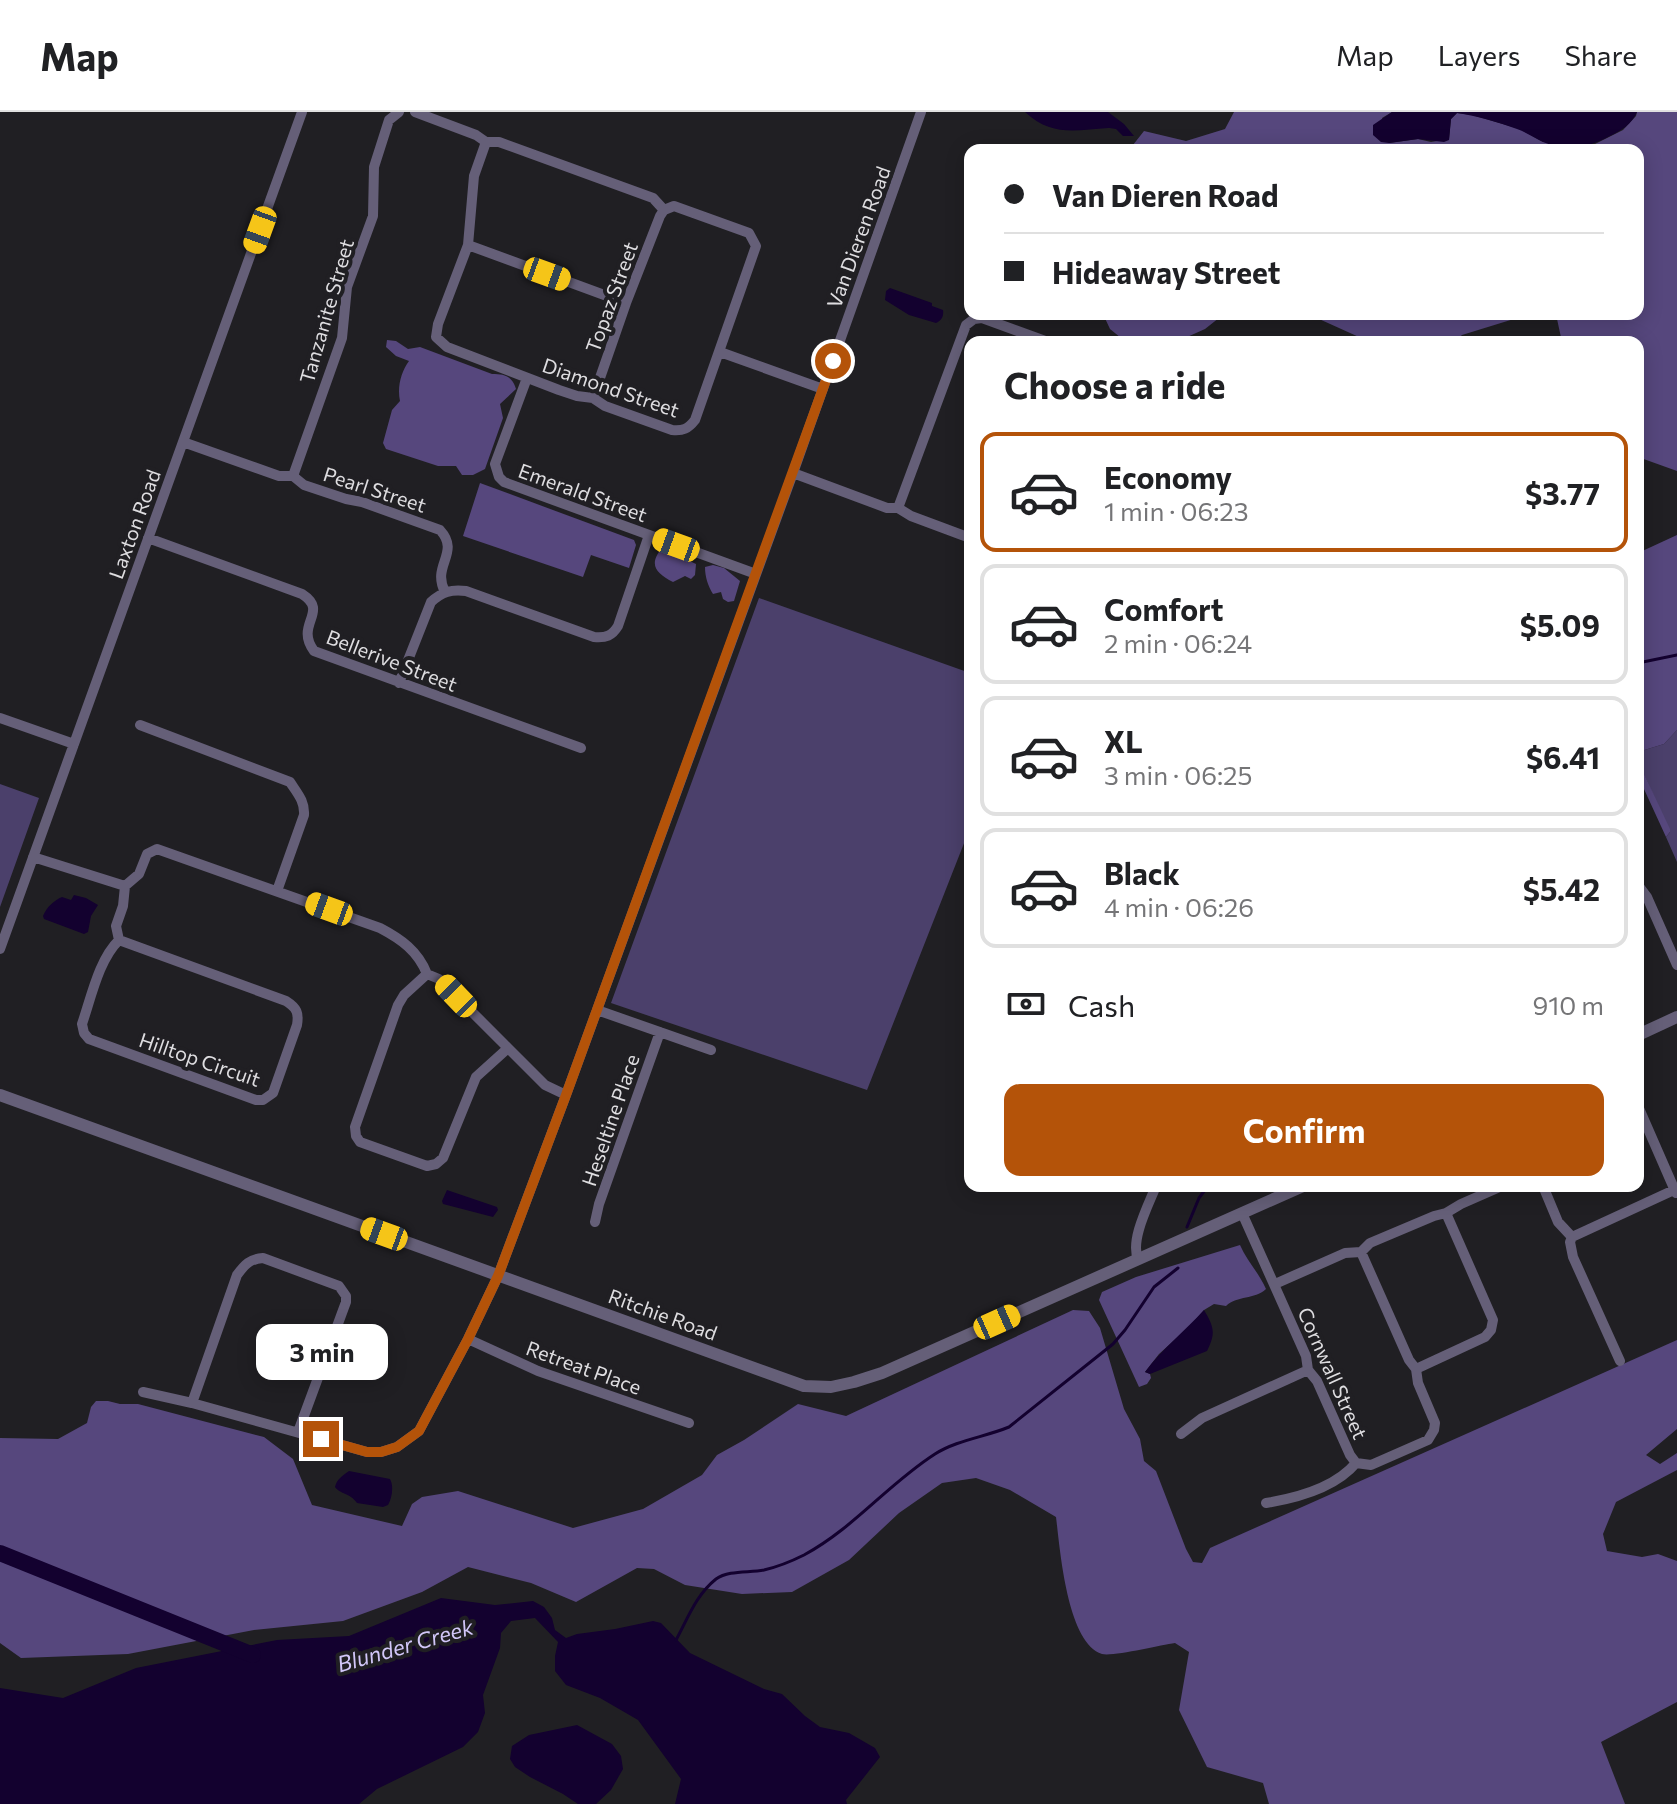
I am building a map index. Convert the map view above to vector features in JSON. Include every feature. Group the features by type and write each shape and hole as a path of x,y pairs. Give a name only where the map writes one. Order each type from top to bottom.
{"street":[{"name":"Laxton Road","path":"0,949 302,112"},
{"name":"Tanzanite Street","path":"293,476 342,338 347,287 373,216 374,167 389,120 399,112"},
{"path":"415,112 476,135 486,142 499,142 653,198 664,210"},
{"name":"Van Dieren Road","path":"143,1392 367,1452 397,1447 419,1431 498,1276 793,473 921,112"},
{"name":"Diamond Street","path":"486,142 474,176 468,245 436,337 447,347 527,378 577,396 593,398 605,406 680,431 690,427 695,420 756,246 749,233 674,206 664,210"},
{"name":"Topaz Street","path":"593,398 626,303 664,210"},
{"path":"468,245 626,303"},
{"path":"898,508 966,325 973,320"},
{"path":"988,320 1032,336"},
{"path":"720,352 823,389"},
{"name":"Emerald Street","path":"527,378 495,464 504,482 756,574"},
{"name":"Pearl Street","path":"183,442 279,476 293,476 304,485 440,530 449,544 440,575 445,592"},
{"path":"793,473 887,508 898,508 964,536"},
{"path":"399,683 431,602 454,589 594,637 605,638 618,626 649,535"},
{"name":"Bellerive Street","path":"148,538 308,598 313,604 313,612 306,633 307,642 314,651 581,748"},
{"path":"0,718 74,744"},
{"path":"140,725 290,782 302,801 304,815 277,891"},
{"path":"33,857 125,886 139,874 147,854 157,849 380,928 400,938 422,961 427,974 439,979 545,1085 566,1095"},
{"name":"Hilltop Circuit","path":"119,940 116,926 123,906 125,886"},
{"path":"1644,893 1677,965"},
{"name":"Hilltop Circuit","path":"119,940 286,1001 295,1007 299,1015 297,1025 273,1093 263,1100 256,1100 89,1039 82,1024 105,958 119,940"},
{"path":"427,974 404,995 398,1005 355,1127 360,1142 427,1166 436,1164 443,1158 476,1077 507,1049"},
{"path":"597,1010 711,1050"},
{"path":"1644,1032 1677,1017"},
{"name":"Heseltine Place","path":"595,1222 660,1032"},
{"name":"Ritchie Road","path":"0,1095 804,1386 831,1387 882,1373 1289,1192"},
{"path":"1620,1361 1573,1257 1570,1242 1572,1237 1676,1192 1644,1120"},
{"path":"1138,1259 1135,1250 1137,1237 1154,1192"},
{"path":"1275,1284 1345,1253 1361,1252 1370,1243 1446,1213 1488,1192"},
{"path":"1546,1192 1558,1222 1572,1237"},
{"name":"Cornwall Street","path":"1242,1213 1306,1356 1308,1370 1317,1381 1350,1455 1356,1463 1371,1465 1428,1440 1435,1423 1418,1383 1416,1369 1409,1360 1361,1252"},
{"path":"1416,1369 1485,1337 1491,1330 1493,1320 1446,1213"},
{"path":"192,1403 237,1275 246,1263 254,1258 263,1258 339,1286 346,1296 298,1432"},
{"name":"Retreat Place","path":"468,1339 538,1371 689,1423"},
{"path":"1181,1434 1202,1418 1308,1370"},
{"path":"1266,1503 1292,1499 1345,1477 1356,1463"}],"shaded area":[{"path":"1234,112 1392,112 1382,118 1389,143 1418,139 1431,142 1449,139 1451,119 1457,113 1520,129 1543,142 1576,144 1134,144 1144,131 1186,141 1225,129"},
{"path":"1637,112 1677,112 1677,471 1644,459 1644,336 1561,336 1557,320 1644,320 1644,144 1595,144 1623,130"},
{"path":"1106,320 1216,320 1189,336 1119,336"},
{"path":"1321,320 1511,320 1461,336 1357,336"},
{"path":"387,340 396,341 408,349 420,347 492,374 504,375 512,381 516,389 500,404 503,418 485,469 473,475 462,475 456,466 438,466 386,449 383,443 392,410 400,401 400,380 409,361 396,356 386,347"},
{"path":"480,483 634,540 636,545 629,568 591,555 583,577 463,536"},
{"path":"1677,535 1677,730 1664,744 1644,750 1644,550"},
{"path":"662,548 696,564 695,575 691,579 685,576 673,582 662,575 656,568 655,559"},
{"path":"713,565 724,568 740,581 734,601 728,602 721,592 713,594 711,591 705,567"},
{"path":"759,598 964,671 964,843 867,1090 611,1003"},
{"path":"1677,730 1677,862 1666,837 1670,832 1644,774 1644,750 1664,744"},
{"path":"1644,774 1670,829 1666,837 1644,789"},
{"path":"0,784 39,798 0,907"},
{"path":"1240,1245 1266,1289 1226,1306 1214,1304 1204,1310 1159,1354 1145,1372 1151,1378 1139,1387 1099,1300 1102,1292 1136,1277"},
{"path":"1073,1310 1089,1311 1100,1328 1124,1409 1140,1439 1144,1461 1156,1471 1193,1562 1202,1563 1210,1548 1677,1340 1677,1429 1646,1455 1660,1464 1677,1453 1677,1470 1616,1502 1603,1534 1607,1551 1642,1557 1658,1554 1677,1561 1677,1702 1601,1742 1625,1804 1269,1804 1263,1783 1207,1767 1179,1710 1189,1652 1175,1643 1107,1654 1090,1646 1073,1614 1067,1593 1056,1517 1010,1490 976,1478 942,1483 899,1513 849,1560 792,1592 742,1594 685,1585 654,1569 637,1568 576,1602 531,1583 468,1567 422,1592 343,1621 254,1630 128,1654 21,1658 0,1643 0,1438 58,1439 87,1423 96,1401 138,1404 264,1437 293,1459 312,1505 402,1526 412,1504 422,1497 458,1491 573,1528 643,1509 702,1475 717,1455 798,1404 846,1416"}],"water":[{"path":"1025,112 1108,112 1134,136 1123,136 1116,129 1109,128 1054,129"},
{"path":"1392,112 1637,112 1622,129 1592,144 1548,144 1523,131 1457,113 1451,119 1449,140 1444,142 1418,139 1381,142 1373,135 1373,125"},
{"path":"890,288 932,303 932,306 943,310 942,318 936,323 909,315 885,300 886,291"},
{"path":"74,895 98,905 91,916 88,932 84,934 43,916 56,900 62,897 71,900"},
{"path":"447,1190 497,1207 498,1210 493,1217 443,1204"},
{"path":"1204,1310 1213,1330 1207,1351 1150,1374 1145,1372 1159,1356"},
{"path":"349,1471 390,1479 392,1492 388,1505 357,1503 337,1490 337,1482"},
{"path":"441,1598 495,1605 533,1601 544,1607 552,1618 555,1630 566,1638 653,1621 661,1623 690,1653 764,1689 782,1694 820,1727 849,1733 875,1748 880,1757 846,1800 847,1804 675,1804 681,1779 638,1720 600,1698 566,1685 555,1671 558,1642 535,1618 511,1621 501,1633 500,1648 483,1695 485,1713 478,1732 463,1747 377,1789 359,1804 0,1804 0,1688 63,1698 136,1668 277,1640 349,1636"},
{"path":"577,1725 612,1744 621,1756 623,1769 611,1790 596,1804 578,1804 530,1777 515,1767 510,1759 512,1746 529,1735"}],"waterway":[{"path":"1644,662 1677,655"},
{"path":"1187,1227 1204,1192"},
{"path":"676,1640 698,1600 716,1579 733,1573 769,1569 804,1555 839,1532 935,1454 952,1445 1009,1427 1113,1344 1154,1287 1178,1268"},
{"name":"Blunder Creek","path":"0,1553 253,1655"}],"route":[{"path":"321,1439 367,1452 381,1452 397,1447 419,1431 498,1276 833,361"}]}
